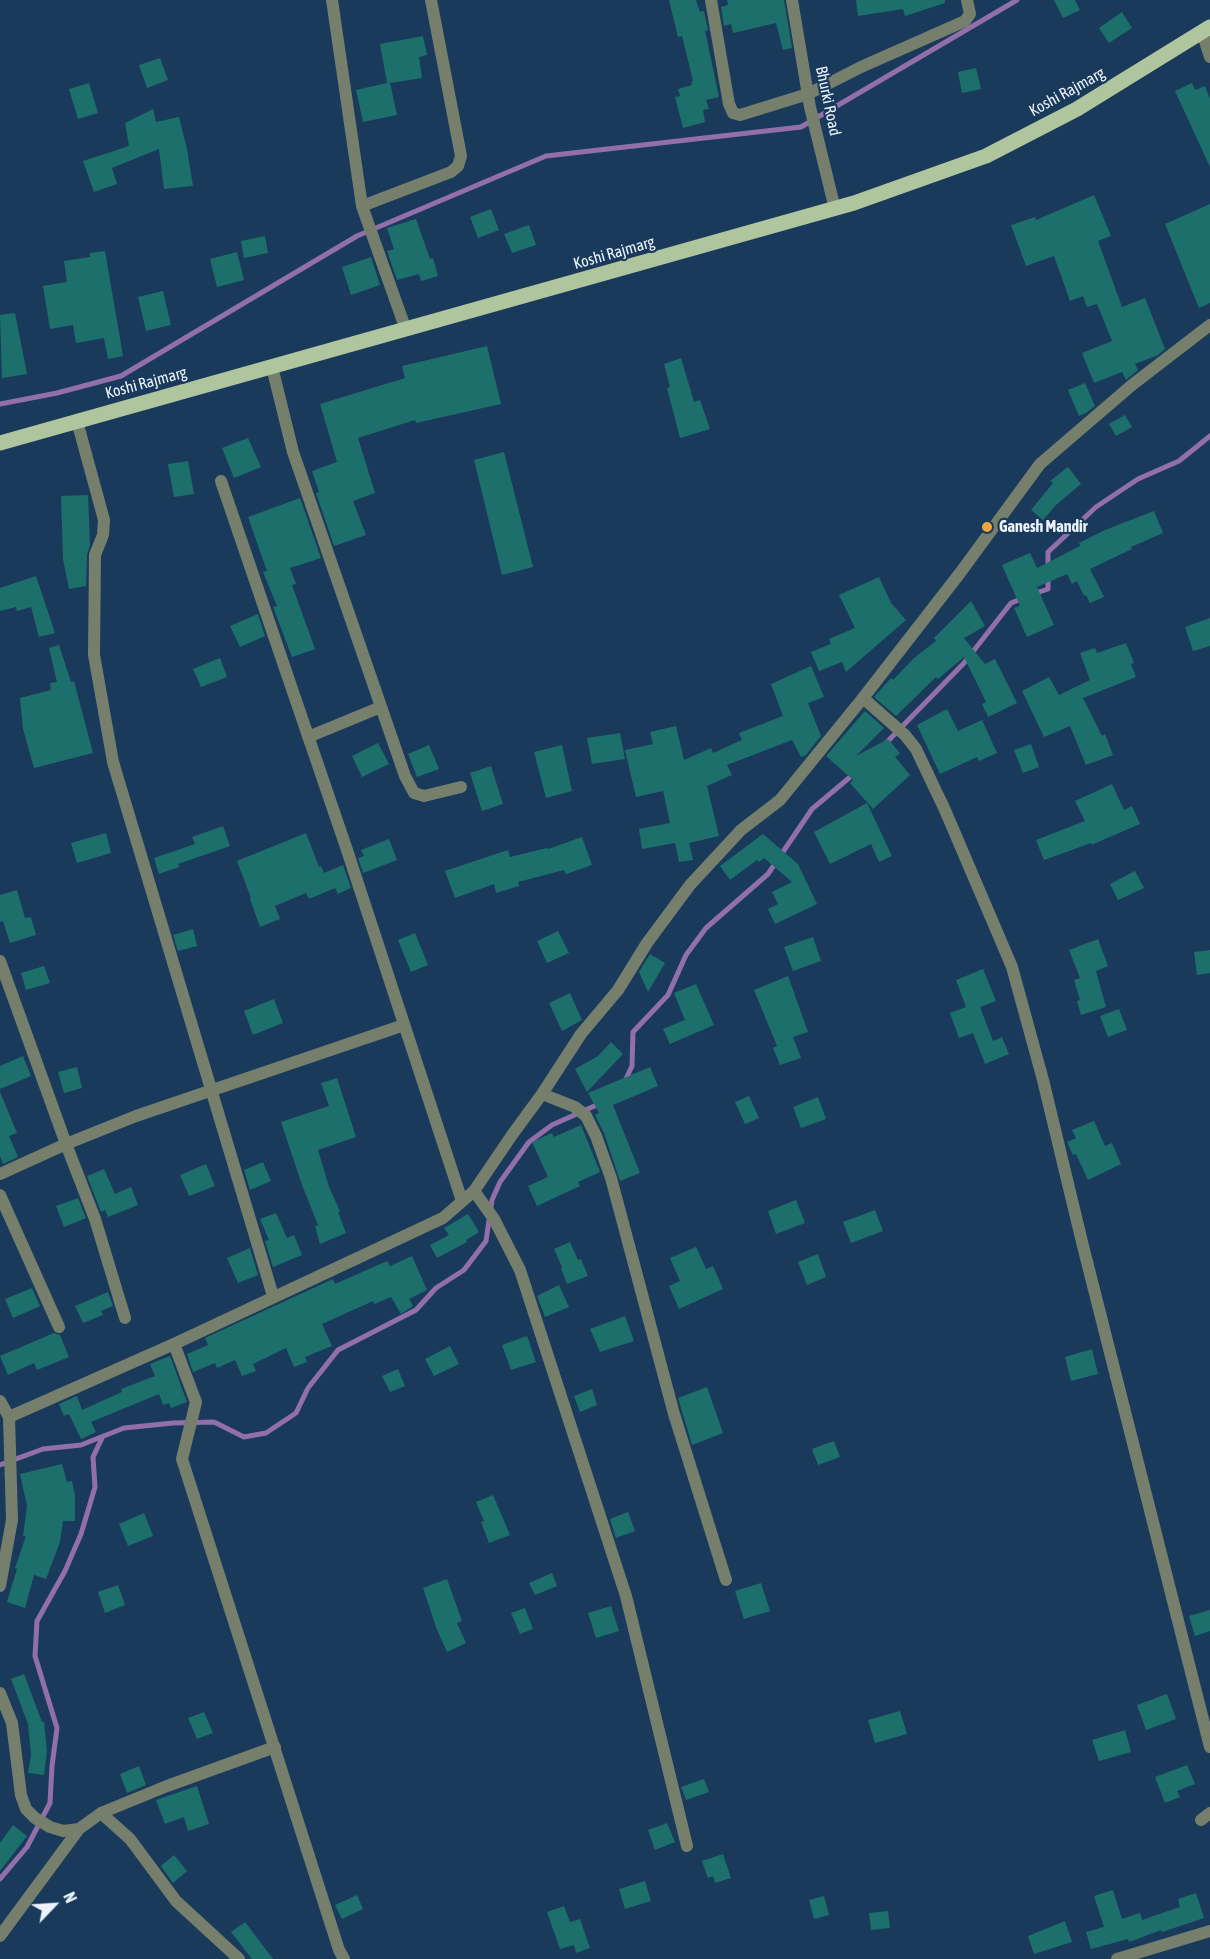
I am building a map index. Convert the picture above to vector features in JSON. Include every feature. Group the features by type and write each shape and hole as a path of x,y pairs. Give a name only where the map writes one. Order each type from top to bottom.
{"main road":[{"name":"Koshi Rajmarg","path":"0,443 835,209 986,156 1077,109 1206,29"}],"street":[{"path":"332,0 362,206 406,330"},
{"path":"362,206 451,172 458,166 461,156 431,0"},
{"path":"711,0 729,104 733,113 740,115 809,101 861,67 965,21 970,14 967,0"},
{"name":"Bhurki Road","path":"792,0 809,101 835,209"},
{"path":"1206,29 1210,57"},
{"path":"9,1417 174,1344 444,1218 474,1191 581,1034 618,990 647,943 690,885 741,830 780,800 960,573 1040,464 1132,385 1210,325"},
{"path":"272,367 293,452 405,776 414,793 424,795 461,786"},
{"path":"77,421 104,520 103,535 95,555 94,655 113,762 273,1296"},
{"path":"221,481 347,850 462,1201"},
{"path":"863,698 905,735 916,749 945,810 1012,967 1043,1080 1210,1747"},
{"path":"308,736 381,707"},
{"path":"0,962 95,1219 125,1318"},
{"path":"0,1174 136,1116 404,1025"},
{"path":"542,1094 575,1107 586,1116 596,1136 611,1178 674,1414 726,1581"},
{"path":"474,1191 486,1206 520,1270 626,1596 687,1846"},
{"path":"0,1195 58,1327"},
{"path":"174,1344 196,1402 182,1459 339,1950 344,1959"},
{"path":"0,1401 9,1417 12,1520 0,1586"},
{"path":"0,1693 12,1723 21,1795 26,1809 50,1827 63,1831 79,1829"},
{"path":"0,1935 79,1829 100,1814 167,1786 275,1747"},
{"path":"100,1814 130,1839 176,1901 239,1959"},
{"path":"1117,1959 1210,1931"}],"building":[{"path":"669,0 696,0 700,12 704,11 708,30 705,31 719,97 706,100 709,109 703,110 705,122 683,128 675,97 680,96 678,89 692,85 693,81 682,36 678,37"},
{"path":"727,0 784,0 792,48 783,50 776,23 733,33 731,24 724,26 721,7 728,5"},
{"path":"856,0 945,0 945,3 905,16 903,9 858,16"},
{"path":"1054,0 1075,0 1080,10 1063,18"},
{"path":"1122,12 1132,28 1109,43 1099,28"},
{"path":"423,36 427,55 419,57 422,78 390,83 397,115 363,122 356,90 387,83 380,44"},
{"path":"160,58 168,80 147,88 139,65"},
{"path":"976,68 981,89 962,93 958,72"},
{"path":"89,83 98,113 78,119 69,89"},
{"path":"1192,83 1195,90 1205,86 1210,99 1210,167 1175,91"},
{"path":"153,109 156,122 179,117 193,186 164,189 159,149 112,168 117,184 94,192 83,161 129,146 125,123"},
{"path":"1094,195 1111,236 1098,241 1122,307 1145,298 1165,349 1158,355 1135,364 1138,370 1126,380 1122,372 1094,383 1082,353 1112,341 1097,304 1087,307 1083,296 1070,301 1054,256 1026,266 1011,225 1035,217 1036,220"},
{"path":"1210,204 1210,303 1199,308 1165,224"},
{"path":"491,209 499,230 478,238 470,217"},
{"path":"416,219 430,259 433,258 438,276 421,281 419,274 397,280 387,251 394,249 387,228"},
{"path":"529,225 536,245 512,253 504,234"},
{"path":"265,236 268,253 244,258 241,241"},
{"path":"105,251 123,356 108,359 104,338 76,343 73,325 50,329 43,286 67,282 64,261 90,257 90,253"},
{"path":"237,252 244,280 217,287 210,259"},
{"path":"371,257 380,285 351,295 342,267"},
{"path":"163,291 171,325 146,331 138,297"},
{"path":"15,313 27,374 2,378 0,315"},
{"path":"487,346 501,404 416,423 415,420 358,438 375,493 353,501 366,535 334,546 316,493 319,492 312,471 337,462 320,404 405,378 402,366"},
{"path":"681,358 694,402 700,400 710,429 680,438 667,388 670,387 664,364"},
{"path":"1085,383 1095,406 1079,416 1068,390"},
{"path":"1125,415 1132,427 1116,436 1109,424"},
{"path":"248,438 261,467 234,478 222,448"},
{"path":"504,452 533,567 502,575 474,460"},
{"path":"188,461 194,494 174,497 168,464"},
{"path":"1068,467 1081,484 1056,505 1043,520 1031,510 1053,483 1050,481"},
{"path":"88,495 90,545 87,555 86,586 69,589 63,559 61,496"},
{"path":"300,498 321,558 290,568 296,584 292,585 315,649 292,657 273,607 277,606 263,572 267,571 248,517"},
{"path":"1154,511 1163,533 1090,569 1104,597 1090,603 1077,581 1072,584 1067,574 1037,587 1054,625 1027,637 1014,608 1020,606 1002,565 1030,553 1037,568 1105,530"},
{"path":"36,576 55,633 39,637 31,607 17,611 16,607 0,611 0,588"},
{"path":"879,577 891,603 906,620 846,672 842,662 819,671 811,652 831,644 829,639 855,628 839,595"},
{"path":"971,601 985,626 964,638 985,664 995,659 1017,703 988,717 982,704 986,702 964,657 938,679 936,677 896,716 874,697 891,678 893,680 914,658 936,641 934,638"},
{"path":"258,614 265,636 240,647 230,626"},
{"path":"1210,618 1210,646 1193,651 1185,627"},
{"path":"1126,643 1134,663 1131,664 1136,677 1083,698 1102,736 1105,734 1113,755 1086,765 1070,726 1044,737 1022,691 1049,677 1059,695 1090,680 1080,653 1095,648 1097,653"},
{"path":"59,645 71,682 74,681 93,753 34,768 23,729 20,698 51,690 50,683 57,682 49,648"},
{"path":"220,658 227,677 201,687 193,669"},
{"path":"811,666 824,697 808,703 821,736 806,755 801,757 792,740 727,765 732,775 707,786 719,836 689,843 693,860 679,862 675,843 642,849 639,829 670,823 663,791 636,797 625,750 653,744 650,732 676,726 684,760 711,748 713,753 742,740 739,733 783,716 771,684"},
{"path":"947,709 958,731 982,720 997,753 979,761 977,757 940,774 917,725"},
{"path":"865,711 884,728 856,756 888,739 900,753 895,757 910,775 873,809 850,783 853,780 826,756"},
{"path":"620,733 625,759 592,764 587,738"},
{"path":"378,743 389,764 362,777 352,756"},
{"path":"1031,744 1039,767 1023,773 1014,750"},
{"path":"429,745 439,769 417,777 408,754"},
{"path":"562,745 572,791 546,798 534,752"},
{"path":"491,766 503,804 482,811 470,773"},
{"path":"1112,784 1124,810 1132,806 1140,824 1091,845 1091,843 1044,860 1036,840 1085,821 1075,801"},
{"path":"867,803 892,856 879,862 871,844 830,864 814,832"},
{"path":"223,826 230,846 178,864 179,867 159,874 154,858 195,844 192,837"},
{"path":"106,833 111,853 77,863 71,843"},
{"path":"306,833 319,867 321,866 324,873 343,865 351,888 338,894 335,888 309,899 306,893 275,906 280,919 260,927 237,861"},
{"path":"763,834 798,864 817,904 775,924 768,909 778,904 772,892 792,882 764,858 759,862 757,860 730,880 720,866"},
{"path":"582,837 592,865 566,874 564,870 518,882 519,886 496,893 494,884 455,898 445,871 508,850 510,857 548,849"},
{"path":"389,839 397,860 363,873 358,858 364,856 361,850"},
{"path":"1135,871 1144,888 1118,900 1110,884"},
{"path":"17,890 25,918 31,917 36,935 10,943 3,921 0,922 0,895"},
{"path":"193,929 197,946 178,951 173,935"},
{"path":"558,931 569,953 547,963 537,941"},
{"path":"415,933 428,965 411,972 398,940"},
{"path":"813,937 821,961 793,971 784,947"},
{"path":"1098,939 1108,966 1096,971 1106,1007 1081,1015 1077,1001 1080,1000 1074,980 1080,978 1069,950"},
{"path":"1210,950 1210,973 1197,975 1194,952"},
{"path":"650,954 665,963 648,992 639,972"},
{"path":"44,966 50,983 26,990 21,973"},
{"path":"983,969 996,1001 980,1007 993,1041 1002,1037 1009,1054 985,1064 973,1033 959,1038 950,1013 966,1007 956,980"},
{"path":"788,976 808,1032 793,1037 801,1058 780,1065 773,1048 777,1046 754,990"},
{"path":"696,984 714,1025 670,1044 663,1029 685,1020 674,993"},
{"path":"570,993 582,1020 562,1031 549,1003"},
{"path":"274,999 283,1023 253,1035 244,1011"},
{"path":"1119,1009 1127,1030 1108,1037 1100,1016"},
{"path":"611,1042 623,1054 587,1092 575,1069 598,1056"},
{"path":"23,1056 31,1076 0,1089 0,1066"},
{"path":"77,1067 82,1088 64,1093 58,1072"},
{"path":"650,1067 658,1086 613,1105 640,1173 620,1181 604,1133 595,1115 599,1113 588,1093"},
{"path":"337,1078 356,1137 318,1150 346,1233 320,1244 315,1226 318,1225 281,1122 329,1106 321,1083"},
{"path":"0,1092 17,1133 9,1136 18,1157 3,1164 0,1156"},
{"path":"749,1096 759,1118 745,1124 735,1102"},
{"path":"818,1097 826,1119 801,1128 793,1107"},
{"path":"1094,1121 1105,1146 1112,1143 1121,1164 1088,1180 1076,1154 1073,1155 1067,1142 1076,1138 1072,1130"},
{"path":"581,1125 600,1172 578,1182 580,1186 537,1206 528,1186 548,1177 532,1142 552,1133 554,1137"},
{"path":"263,1162 271,1181 250,1190 244,1170"},
{"path":"206,1164 215,1186 189,1196 180,1175"},
{"path":"104,1169 115,1194 131,1187 138,1205 108,1217 105,1210 101,1212 87,1176"},
{"path":"78,1198 86,1218 64,1227 56,1206"},
{"path":"796,1200 805,1223 776,1234 768,1211"},
{"path":"875,1210 883,1231 851,1243 843,1222"},
{"path":"276,1213 287,1238 294,1235 302,1255 273,1267 265,1241 269,1240 260,1219"},
{"path":"468,1214 479,1232 466,1240 467,1242 437,1258 430,1245 449,1235 444,1228"},
{"path":"570,1242 588,1276 567,1284 554,1249"},
{"path":"696,1247 706,1269 713,1266 723,1289 679,1309 669,1286 680,1281 670,1258"},
{"path":"250,1248 258,1275 238,1283 227,1258"},
{"path":"818,1254 826,1277 807,1285 798,1262"},
{"path":"412,1256 427,1290 409,1299 413,1306 401,1314 391,1297 374,1304 373,1301 322,1324 332,1346 305,1357 307,1362 294,1367 286,1348 253,1364 256,1371 242,1376 235,1360 217,1368 215,1363 193,1372 187,1354 208,1345 205,1338 333,1279 335,1284 387,1261 390,1266"},
{"path":"559,1285 569,1307 545,1317 537,1296"},
{"path":"32,1288 40,1306 13,1318 5,1299"},
{"path":"108,1292 113,1306 101,1311 103,1315 83,1323 75,1306"},
{"path":"625,1316 634,1341 600,1352 590,1329"},
{"path":"54,1333 60,1335 69,1357 37,1370 34,1363 8,1375 0,1356"},
{"path":"527,1336 536,1362 511,1370 502,1345"},
{"path":"450,1346 459,1364 434,1376 425,1359"},
{"path":"1092,1349 1098,1374 1071,1381 1065,1357"},
{"path":"170,1356 187,1402 171,1408 169,1403 163,1405 159,1394 91,1422 96,1432 81,1439 69,1414 64,1416 59,1404 77,1396 82,1410 122,1392 121,1389 155,1376 150,1364"},
{"path":"398,1369 405,1386 390,1392 382,1376"},
{"path":"707,1387 723,1433 692,1445 678,1398"},
{"path":"592,1389 597,1405 580,1412 574,1396"},
{"path":"834,1441 840,1457 818,1465 812,1449"},
{"path":"62,1464 67,1482 72,1481 75,1496 75,1521 63,1521 60,1542 46,1579 34,1575 25,1608 7,1602 26,1536 23,1536 27,1506 20,1474"},
{"path":"493,1495 510,1535 489,1543 481,1522 484,1521 476,1502"},
{"path":"628,1512 635,1531 616,1538 610,1519"},
{"path":"144,1513 153,1536 128,1546 119,1524"},
{"path":"552,1573 557,1586 535,1595 529,1583"},
{"path":"447,1579 462,1621 457,1623 466,1643 447,1652 423,1588"},
{"path":"761,1583 770,1611 744,1619 735,1591"},
{"path":"118,1585 125,1605 105,1613 98,1592"},
{"path":"611,1606 619,1631 596,1638 588,1613"},
{"path":"525,1608 533,1629 520,1634 511,1613"},
{"path":"1210,1610 1210,1631 1195,1636 1189,1616"},
{"path":"24,1674 42,1722 44,1722 47,1751 44,1775 28,1773 31,1755 28,1724 11,1679"},
{"path":"1167,1694 1176,1719 1146,1730 1137,1705"},
{"path":"900,1711 907,1734 875,1743 868,1720"},
{"path":"204,1712 213,1733 197,1739 188,1718"},
{"path":"1125,1730 1131,1752 1099,1761 1092,1740"},
{"path":"1187,1765 1195,1784 1177,1791 1180,1797 1165,1803 1155,1777"},
{"path":"139,1766 146,1785 127,1793 120,1774"},
{"path":"704,1779 709,1792 686,1800 681,1787"},
{"path":"197,1786 209,1824 188,1831 184,1817 165,1824 156,1800"},
{"path":"667,1823 675,1842 655,1850 648,1830"},
{"path":"13,1825 27,1836 0,1871 0,1843"},
{"path":"723,1854 731,1878 715,1883 713,1876 708,1878 702,1861"},
{"path":"174,1855 187,1871 173,1883 161,1866"},
{"path":"645,1881 651,1901 625,1909 619,1889"},
{"path":"1113,1890 1122,1919 1140,1913 1142,1920 1180,1907 1178,1899 1196,1893 1204,1918 1129,1942 1128,1939 1091,1949 1086,1932 1104,1927 1094,1896"},
{"path":"357,1895 363,1909 342,1919 335,1905"},
{"path":"824,1896 829,1915 814,1919 809,1900"},
{"path":"564,1906 570,1922 580,1919 590,1948 576,1953 574,1945 560,1949 547,1912"},
{"path":"888,1911 890,1928 871,1930 869,1913"},
{"path":"1065,1921 1072,1942 1034,1954 1028,1936"},
{"path":"245,1922 273,1959 252,1959 231,1932"}],"waterway":[{"path":"0,404 57,393 121,376 357,236 546,156 801,127 1017,0"},
{"path":"1048,568 1048,552 1096,507 1138,479 1179,461 1210,436"},
{"path":"1033,594 1048,589 1048,578"},
{"path":"885,744 964,663 1011,603 1024,598"},
{"path":"625,1081 632,1066 633,1032 668,995 686,955 706,928 768,874 812,809 855,773"},
{"path":"0,1465 43,1449 81,1445 124,1428 214,1422 244,1437 266,1433 296,1413 308,1388 338,1350 416,1310 436,1288 464,1270 486,1241 492,1200 500,1182 529,1142 552,1125 599,1104"},
{"path":"0,1879 27,1847 50,1803 57,1728 35,1656 37,1621 65,1571 81,1534 95,1487 93,1457 103,1436"}],"place":[{"name":"Ganesh Mandir","path":"987,527"}]}
